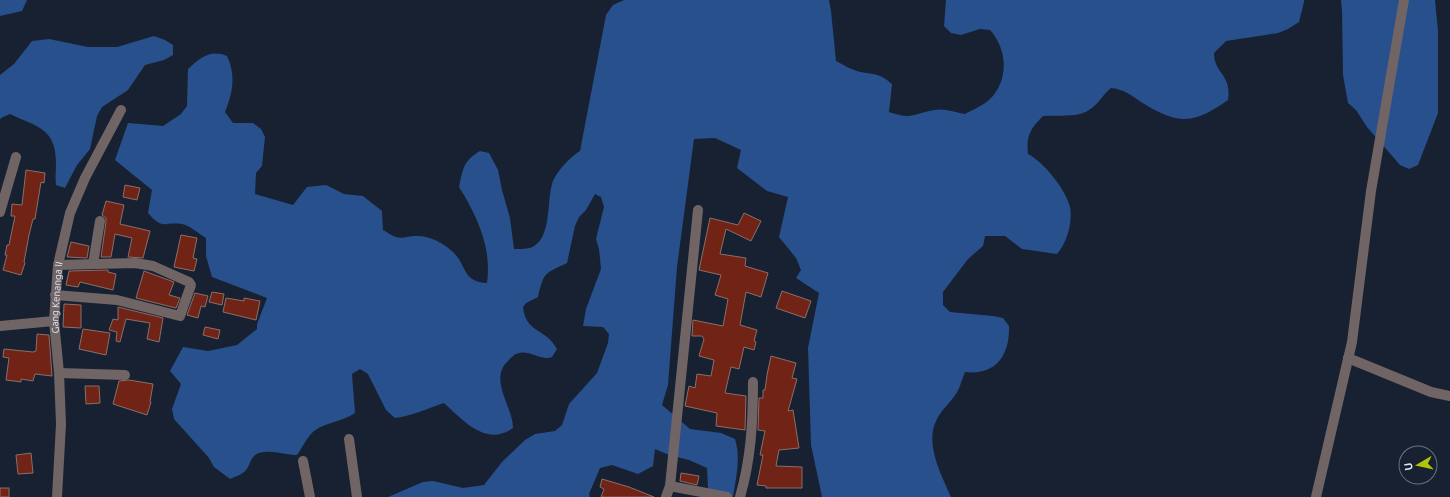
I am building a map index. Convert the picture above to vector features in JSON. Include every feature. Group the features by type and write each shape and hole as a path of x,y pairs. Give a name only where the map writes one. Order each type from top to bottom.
{"street":[{"path":"1316,497 1348,358 1371,191 1404,0"},
{"name":"Gang Kenanga II","path":"57,497 61,424 59,372 54,321 54,295 58,265 70,213 85,178 121,110"},
{"path":"0,212 16,157"},
{"path":"666,497 670,486 698,210"},
{"path":"93,264 100,221"},
{"path":"54,295 117,300 182,316 191,285 189,282 146,265 58,265"},
{"path":"0,326 54,321"},
{"path":"1348,358 1431,392 1450,396"},
{"path":"59,372 125,375"},
{"path":"740,497 747,472 751,448 753,382"},
{"path":"348,439 357,497"},
{"path":"304,461 310,497"},
{"path":"670,486 727,497"}],"shaded area":[{"path":"0,0 27,0 22,11 0,16"},
{"path":"624,0 829,0 836,61 854,70 883,77 892,84 889,112 903,116 912,116 938,110 950,110 965,114 989,100 996,92 1000,84 1004,65 1003,56 996,38 990,30 980,29 961,35 951,33 944,26 946,0 1304,0 1304,2 1299,22 1288,29 1278,33 1226,41 1214,53 1217,66 1228,85 1228,100 1205,114 1195,118 1185,119 1165,115 1123,91 1111,88 1092,108 1084,113 1043,116 1032,129 1028,137 1028,154 1041,163 1054,177 1064,193 1070,207 1070,226 1064,244 1057,254 1022,249 1005,236 985,236 983,246 968,259 943,292 943,305 950,312 1003,318 1009,326 1007,346 999,361 993,367 985,371 965,372 957,392 939,415 933,428 932,438 935,458 951,497 822,497 811,445 808,348 819,293 796,278 801,270 796,258 779,237 788,197 767,191 737,168 741,150 715,138 694,139 677,267 668,385 662,405 690,429 721,433 735,439 738,461 733,497 705,497 708,488 707,468 689,460 669,455 655,449 653,466 638,474 612,465 600,468 589,494 590,497 388,497 423,482 433,481 463,488 484,485 502,462 525,440 535,434 555,431 562,425 569,404 597,373 608,343 609,334 603,327 583,326 586,309 601,269 599,249 596,239 604,207 601,197 595,194 586,210 579,217 575,226 567,263 554,269 546,275 538,297 526,303 523,307 528,322 547,337 557,349 552,357 548,358 523,352 517,354 507,362 502,369 500,377 501,385 510,411 513,428 503,433 494,435 485,433 468,424 444,403 414,414 395,418 386,410 368,374 360,369 352,374 355,413 319,428 311,433 297,455 273,452 256,454 244,472 230,479 214,467 209,458 174,419 172,409 181,384 170,371 183,347 208,351 237,345 257,329 257,324 267,298 212,277 206,256 206,238 182,224 161,224 153,219 148,213 152,190 115,160 128,123 163,126 181,114 187,106 188,69 201,58 210,54 221,54 227,56 232,70 232,91 225,112 233,123 253,123 261,129 265,137 262,166 256,173 255,194 293,205 307,187 326,185 344,194 363,196 382,211 383,230 398,238 420,236 430,238 440,243 453,252 473,280 487,283 487,257 482,232 472,209 459,187 465,166 470,158 480,151 489,153 498,170 510,218 514,249 530,248 537,244 546,228 553,181 565,164 580,151 606,15 613,5"},
{"path":"1341,0 1435,0 1438,31 1438,113 1418,165 1409,169 1400,165 1367,127 1356,110 1348,103 1343,75"},
{"path":"154,36 173,45 173,55 164,60 145,65 128,90 102,107 97,116 90,149 77,165 65,188 56,185 55,151 53,142 49,136 36,126 10,114 1,118 0,120 0,75 14,64 32,41 49,39 88,47 117,47"}],"building":[{"path":"26,170 45,173 44,183 41,182 35,219 33,219 29,235 25,263 21,275 3,270 7,255 5,255 7,245 9,245 15,216 11,216 12,204 22,205"},
{"path":"125,185 140,188 137,200 123,197"},
{"path":"106,201 124,205 120,224 150,231 143,258 128,257 132,238 115,234 111,257 101,257 106,222 106,218 102,215"},
{"path":"744,213 761,221 751,241 726,229 720,254 746,258 745,266 768,273 761,297 746,292 740,325 757,330 754,341 756,342 754,350 744,347 739,369 731,367 725,393 746,396 745,430 716,426 717,413 685,406 689,386 695,388 697,374 711,376 714,360 699,356 704,339 702,336 692,336 693,320 723,326 728,299 715,295 721,275 699,270 710,218 738,225"},
{"path":"181,235 197,238 193,258 197,259 194,271 174,267"},
{"path":"71,242 89,246 87,258 67,257"},
{"path":"108,270 108,272 116,274 113,290 80,282 78,287 66,285 69,271"},
{"path":"144,271 174,282 169,295 180,298 176,308 136,298"},
{"path":"782,291 811,301 805,318 776,308"},
{"path":"212,292 224,294 222,305 209,302"},
{"path":"195,293 208,296 205,307 201,306 198,318 187,315"},
{"path":"226,298 244,301 244,298 260,301 256,320 223,312"},
{"path":"64,304 81,305 81,328 63,327"},
{"path":"118,307 163,318 159,342 147,339 150,323 126,319 120,342 116,341 117,332 109,330 113,319 118,320"},
{"path":"205,327 220,330 218,339 203,335"},
{"path":"83,329 110,333 106,355 79,349"},
{"path":"37,334 49,335 52,376 35,374 33,381 21,379 21,382 6,380 9,358 3,357 4,349 36,351"},
{"path":"771,356 796,363 792,378 797,379 788,411 793,410 799,448 779,450 776,466 802,467 802,488 766,488 766,486 757,485 763,455 760,455 765,431 758,430 759,398 763,398 763,390 765,390"},
{"path":"129,380 153,384 151,402 147,415 113,404 119,381"},
{"path":"85,386 99,386 100,403 86,404"},
{"path":"31,453 33,473 18,474 16,455"},
{"path":"681,473 699,476 697,485 680,481"},
{"path":"602,479 629,487 654,497 601,497 604,489 600,487"},
{"path":"0,488 9,488 9,497 0,497"}]}
